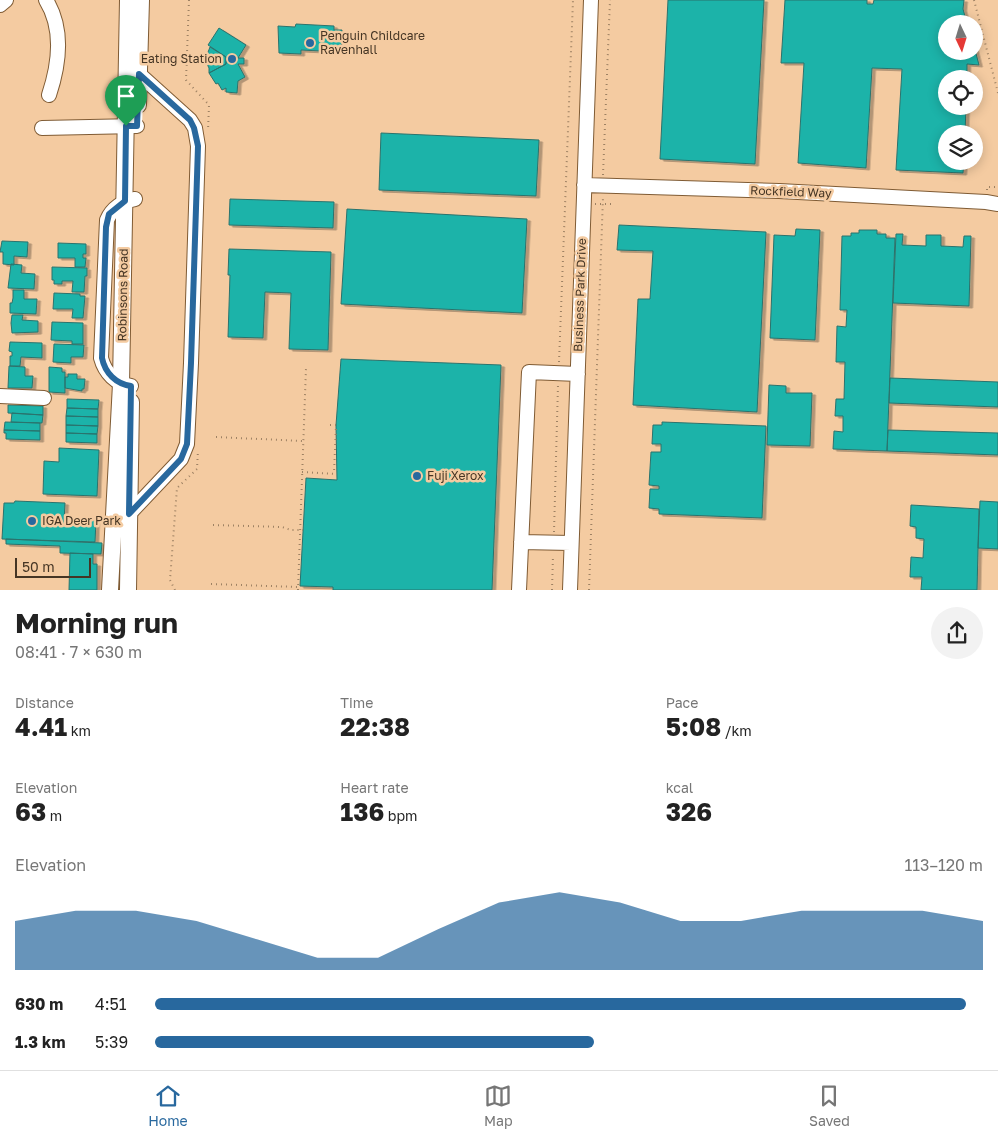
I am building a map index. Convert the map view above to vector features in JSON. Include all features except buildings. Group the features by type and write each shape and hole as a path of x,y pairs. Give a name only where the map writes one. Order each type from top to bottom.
{"main road":[{"name":"Robinsons Road","path":"128,0 132,126 126,385 129,514 128,590"},
{"name":"Robinsons Road","path":"132,126 139,74 141,0"},
{"name":"Robinsons Road","path":"110,590 126,385"}],"street":[{"path":"0,5 6,0"},
{"path":"46,0 54,14 58,38 57,67 49,95"},
{"name":"Business Park Drive","path":"570,590 591,0"},
{"path":"129,514 181,459 187,444 198,146 190,120 139,74"},
{"path":"42,128 132,126"},
{"name":"Rockfield Way","path":"584,185 779,191 998,204"},
{"path":"519,590 529,372 578,374"},
{"path":"0,396 44,398"},
{"path":"0,402 18,397"},
{"path":"521,542 571,543"}],"path":[{"path":"552,590 573,0"},
{"path":"589,590 610,0"},
{"path":"974,0 998,93"},
{"path":"210,584 298,588 302,530 306,368"},
{"path":"302,472 336,473 336,425 330,425"},
{"path":"216,438 303,441"},
{"path":"213,524 282,527 291,530 302,530"}],"place":[{"name":"Penguin Childcare Ravenhall","path":"310,43"},
{"name":"Eating Station","path":"232,59"},
{"name":"Fuji Xerox","path":"417,476"},
{"name":"IGA Deer Park","path":"32,521"}],"route":[{"path":"139,74 190,120 197,137 198,146 187,444 181,459 129,514 131,386 116,382 103,364 102,358 106,227 109,214 125,201 126,126 137,126 139,74"}]}
